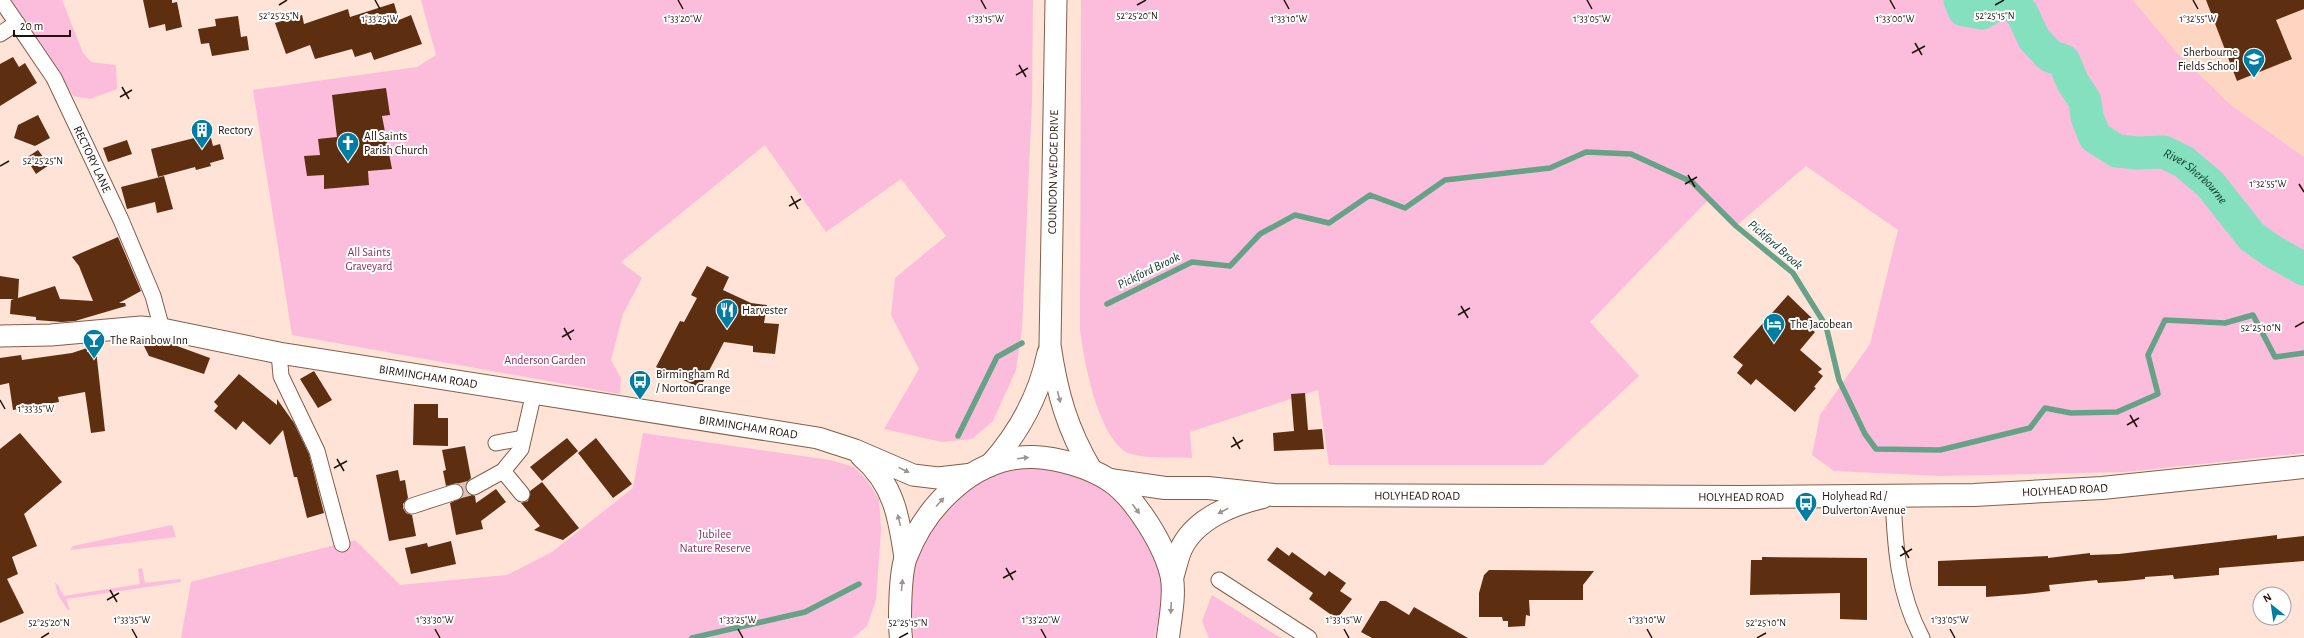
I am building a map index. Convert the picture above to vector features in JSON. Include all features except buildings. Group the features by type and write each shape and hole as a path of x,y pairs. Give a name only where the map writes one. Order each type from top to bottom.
{"highway":[{"name":"HOLYHEAD ROAD","path":"981,470 1009,460 1034,457 1053,459 1101,476 1165,488 1208,488 1274,495 1893,497 2041,492 2304,467"},
{"path":"901,638 900,612 905,558 923,523 937,505 950,492 981,470"},
{"path":"1101,476 1131,502 1149,525 1162,549 1172,578 1172,612 1168,638"},
{"name":"HOLYHEAD ROAD","path":"1172,578 1181,548 1196,528 1223,510 1248,501 1274,495"},
{"path":"886,638 900,612"}],"street":[{"name":"RECTORY LANE","path":"1,0 54,78 122,220 153,296 162,329"},
{"name":"COUNDON WEDGE DRIVE","path":"1056,0 1050,345 1058,391 1067,421 1077,446 1101,476"},
{"path":"0,34 17,23"},
{"name":"BIRMINGHAM ROAD","path":"0,336 51,335 141,327 162,329 279,354 534,392 818,438 855,450 913,475 938,478 981,470"},
{"name":"COUNDON WEDGE DRIVE","path":"981,470 1007,446 1021,425 1036,395 1050,345"},
{"path":"279,354 281,376 317,451 342,544"},
{"path":"474,487 503,471 521,449 534,392"},
{"path":"496,443 523,438"},
{"name":"BIRMINGHAM ROAD","path":"855,450 874,466 888,488 901,529 905,558"},
{"path":"503,471 522,494"},
{"path":"412,506 455,492"},
{"path":"1893,497 1895,541 1900,580 1909,608 1922,638"},
{"path":"1220,580 1309,638"}],"shaded area":[{"name":"Sherbourne Fields School","path":"2133,0 2304,0 2304,157 2231,105 2177,53"}],"green space":[{"path":"10,0 62,0 83,53 91,62 116,65 117,89 90,99 73,96 55,65"},
{"path":"421,0 1033,0 1032,101 1022,329 1016,370 993,421 972,439 942,442 884,429 919,369 891,315 895,278 946,236 901,179 826,232 765,145 621,262 642,278 623,314 611,360 621,378 620,394 292,335 253,90 417,67 436,55"},
{"path":"1081,0 2133,0 2177,53 2231,105 2304,157 2304,453 2125,472 1940,476 1834,471 1812,455 1820,415 1870,344 1898,230 1806,166 1736,226 1709,199 1590,322 1639,376 1543,465 1329,465 1318,390 1190,432 1192,458 1146,457 1129,453 1123,450 1114,440 1099,411 1093,394 1080,330"},
{"name":"Jubilee Nature Reserve","path":"643,433 830,460 854,467 867,480 879,500 881,530 876,600 867,626 853,638 181,638 191,582 355,540 400,585 507,575 552,552 633,488"},
{"path":"1032,467 1074,473 1110,491 1140,521 1158,558 1163,601 1155,638 914,638 906,604 910,562 955,494 992,474"},
{"path":"172,525 176,537 70,550 73,546"},
{"path":"142,568 145,583 180,579 181,582 66,599 70,610 68,610 58,595 55,583 64,596 140,584 138,569"},
{"path":"1212,595 1281,638 1209,638 1202,621"}],"waterway":[{"name":"River Sherbourne","path":"1960,0 1964,10 1982,13 1998,3 2012,5 2022,13 2034,39 2050,56 2064,61 2072,81 2085,101 2087,117 2095,137 2117,151 2137,153 2164,152 2184,162 2210,184 2252,237 2272,251 2304,269"},
{"name":"Pickford Brook","path":"1107,304 1192,262 1230,266 1260,234 1295,215 1329,223 1370,195 1405,208 1445,180 1550,168 1586,152 1631,154 1692,182 1736,226 1793,273 1826,326 1839,380 1865,434 1876,449 1940,450 2030,428 2045,408 2071,413 2117,412 2158,394 2148,355 2165,320 2225,323 2253,315 2275,357 2304,353"},
{"name":"Pickford Brook","path":"958,436 997,357 1022,343"},
{"name":"Pickford Brook","path":"692,638 805,612 859,584"}],"tunnel":[{"path":"455,492 474,487"}],"place":[{"name":"Sherbourne Fields School","path":"2254,78"},
{"name":"Rectory","path":"202,150"},
{"name":"All Saints Parish Church","path":"348,162"},
{"name":"Harvester","path":"727,330"},
{"name":"The Jacobean","path":"1774,344"},
{"name":"The Rainbow Inn","path":"94,360"},
{"name":"Birmingham Rd / Norton Grange","path":"640,400"},
{"name":"Holyhead Rd / Dulverton Avenue","path":"1806,522"}],"park label":[{"name":"All Saints Graveyard","path":"369,259"},
{"name":"Anderson Garden","path":"545,360"}]}
